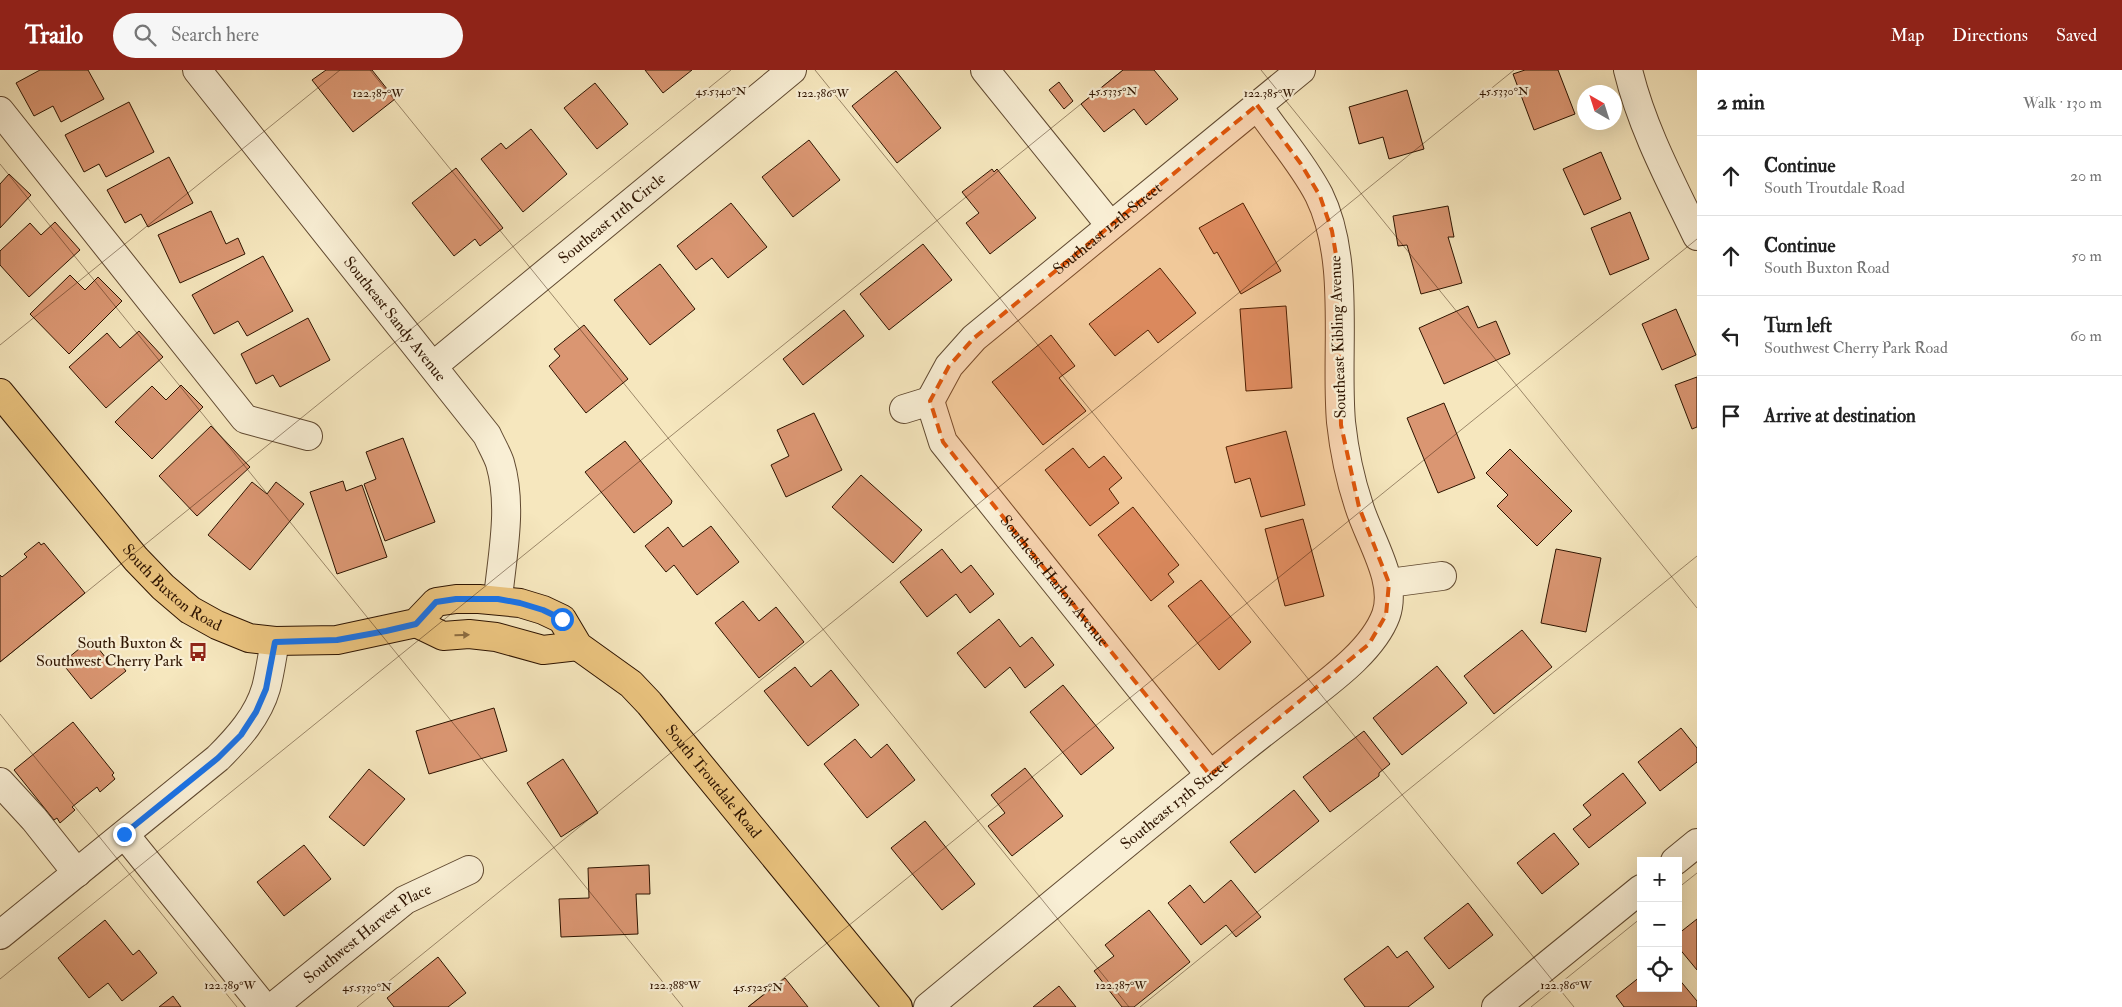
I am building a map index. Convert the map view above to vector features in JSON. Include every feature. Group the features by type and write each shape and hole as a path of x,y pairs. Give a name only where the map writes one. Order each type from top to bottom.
{"main road":[{"name":"South Buxton Road","path":"0,393 82,496 136,559 163,587 190,610 217,625 249,638 275,642 337,640 416,624"},
{"path":"498,599 456,599 436,602 416,624 443,636 470,634 496,637 543,650 578,646"},
{"name":"South Troutdale Road","path":"498,599 536,608 562,619 578,646 631,684 649,703 898,1007"}],"street":[{"name":"Southeast 11th Circle","path":"433,366 792,70"},
{"path":"985,70 1110,225"},
{"name":"Southeast 12th Street","path":"917,405 974,338 1301,70"},
{"path":"1628,70 1634,93 1665,170 1697,236"},
{"name":"Southeast Sandy Avenue","path":"204,72 487,435 500,462 505,487 506,525 498,599"},
{"name":"Southeast Kibling Avenue","path":"1257,105 1301,164 1320,196 1332,231 1338,267 1341,425 1348,466 1359,507 1389,584"},
{"path":"0,111 245,419 308,436"},
{"name":"Southeast Harlow Avenue","path":"917,405 942,442 1210,775"},
{"path":"1389,584 1442,576"},
{"name":"Southeast 13th Street","path":"928,1007 1210,775 1333,677 1369,644 1386,615 1389,584"},
{"path":"0,935 218,758 241,735 256,712 266,689 275,642"},
{"path":"0,782 34,819 77,873"},
{"path":"124,834 264,1007"},
{"path":"1681,857 1697,843"},
{"name":"Southwest Harvest Place","path":"273,1007 405,900 469,870"},
{"path":"1496,1007 1637,892"}],"highlighted area":[{"path":"1257,105 1301,164 1320,196 1332,231 1338,267 1341,425 1359,507 1389,583 1386,615 1369,644 1210,775 943,442 930,401 949,366 974,338"}],"building":[{"path":"40,70 88,70 104,99 61,122 53,106 34,116 16,83"},
{"path":"326,70 372,70 395,99 353,132 312,80"},
{"path":"645,70 692,70 663,93"},
{"path":"1123,70 1154,70 1178,99 1146,125 1134,109 1104,132 1081,104"},
{"path":"1525,70 1558,70 1575,114 1534,130 1513,74"},
{"path":"896,71 941,128 897,163 852,106"},
{"path":"1059,82 1073,101 1064,109 1049,90"},
{"path":"595,83 628,124 597,149 564,108"},
{"path":"1407,90 1424,149 1389,159 1383,137 1359,144 1349,107"},
{"path":"129,102 154,152 106,177 99,164 84,172 65,135"},
{"path":"531,129 567,174 523,212 481,159 501,143 506,149"},
{"path":"809,140 840,180 793,217 762,177"},
{"path":"1601,152 1621,199 1584,215 1563,169"},
{"path":"169,157 193,203 148,227 141,214 125,223 107,190"},
{"path":"456,168 503,228 480,246 475,239 454,256 412,203"},
{"path":"992,169 994,172 997,169 1036,218 990,254 966,223 979,213 962,192"},
{"path":"9,174 31,195 0,228 0,184"},
{"path":"731,203 767,247 728,278 712,258 696,270 677,246"},
{"path":"1243,203 1281,271 1241,294 1217,252 1214,254 1199,228"},
{"path":"1448,206 1454,237 1448,237 1462,283 1421,294 1407,245 1398,246 1393,216"},
{"path":"211,211 226,244 238,238 245,254 180,283 158,235"},
{"path":"1630,212 1649,259 1610,275 1591,228"},
{"path":"55,222 80,250 29,297 0,265 0,251 30,223 41,235"},
{"path":"923,244 952,280 889,330 860,294"},
{"path":"263,256 293,311 247,336 238,321 214,334 192,295"},
{"path":"660,264 695,309 650,345 614,300"},
{"path":"1160,268 1196,313 1158,343 1148,330 1115,356 1089,324"},
{"path":"70,275 85,290 98,277 122,301 69,354 30,314"},
{"path":"1286,306 1292,388 1246,391 1240,309"},
{"path":"1468,306 1478,328 1496,321 1510,354 1444,384 1419,328"},
{"path":"1676,309 1696,355 1662,370 1642,324"},
{"path":"844,310 864,336 803,385 783,359"},
{"path":"308,318 330,360 280,387 273,375 256,384 241,354"},
{"path":"584,325 628,379 586,413 549,366 560,356 554,349"},
{"path":"139,331 163,357 106,408 69,367 107,333 120,348"},
{"path":"1051,335 1075,366 1059,378 1086,411 1043,445 992,382"},
{"path":"1697,377 1697,427 1692,429 1675,385"},
{"path":"181,385 203,407 152,459 115,422 152,386 166,400"},
{"path":"1444,403 1475,478 1438,493 1407,418"},
{"path":"814,413 842,470 786,497 771,465 789,456 777,430"},
{"path":"211,426 250,467 197,516 159,476"},
{"path":"1286,431 1305,505 1261,517 1250,478 1235,483 1226,447"},
{"path":"403,438 435,522 385,541 364,484 376,479 366,452"},
{"path":"625,441 672,501 671,504 634,533 585,472"},
{"path":"1073,448 1089,468 1104,456 1122,478 1109,489 1119,503 1090,526 1045,470"},
{"path":"1510,449 1572,511 1537,546 1497,506 1508,495 1486,473"},
{"path":"861,475 922,530 893,563 832,507"},
{"path":"343,481 346,491 362,485 387,557 337,574 310,492"},
{"path":"252,482 267,494 276,482 304,504 250,570 208,535"},
{"path":"1133,507 1179,565 1168,574 1174,582 1151,601 1098,535"},
{"path":"1303,519 1324,596 1285,606 1265,529"},
{"path":"711,526 739,562 697,595 674,565 666,572 645,546 668,527 683,547"},
{"path":"39,542 41,545 44,543 85,593 0,662 0,575 2,577 27,557 24,554"},
{"path":"942,549 961,573 971,565 994,594 970,613 956,594 927,617 900,582"},
{"path":"1556,549 1601,558 1586,632 1541,623"},
{"path":"1201,580 1251,642 1219,670 1168,606"},
{"path":"743,601 759,621 776,607 804,642 759,678 715,623"},
{"path":"999,619 1020,647 1032,637 1054,665 1025,688 1010,667 985,688 957,653"},
{"path":"1522,630 1552,667 1494,714 1464,676"},
{"path":"91,639 113,667 119,662 126,671 91,699 62,663"},
{"path":"1437,666 1467,703 1402,755 1373,718"},
{"path":"795,667 811,687 831,670 859,705 808,746 764,691"},
{"path":"1063,685 1114,748 1081,775 1030,712"},
{"path":"494,708 507,751 429,774 416,731"},
{"path":"73,722 114,773 112,775 115,779 100,792 97,787 72,807 75,810 60,823 57,818 54,820 14,770"},
{"path":"1681,728 1697,748 1697,762 1660,791 1638,762"},
{"path":"1364,731 1390,764 1379,773 1379,776 1330,812 1303,777"},
{"path":"855,739 871,758 887,744 915,780 867,818 824,764"},
{"path":"563,759 598,813 561,837 527,783"},
{"path":"1025,768 1063,816 1012,856 988,826 1005,813 991,795"},
{"path":"369,769 405,799 364,846 329,817"},
{"path":"1623,773 1646,803 1589,848 1573,829 1591,815 1583,805"},
{"path":"1294,790 1319,821 1255,873 1230,842"},
{"path":"925,821 975,884 942,910 891,848"},
{"path":"1554,833 1579,864 1542,894 1517,863"},
{"path":"304,845 331,879 284,916 257,882"},
{"path":"649,865 650,894 636,894 638,934 561,937 559,899 589,898 588,868"},
{"path":"1231,880 1261,917 1236,937 1226,925 1201,945 1168,903 1190,885 1204,903"},
{"path":"1468,903 1493,935 1449,969 1424,938"},
{"path":"1149,910 1190,962 1134,1007 1122,1007 1094,971 1114,956 1105,945"},
{"path":"1697,919 1697,970 1682,952 1682,931"},
{"path":"105,920 133,955 139,950 157,973 122,1001 108,983 89,998 58,958"},
{"path":"1388,946 1397,958 1407,951 1434,987 1408,1007 1365,1007 1344,979"},
{"path":"438,957 466,993 448,1007 394,1007 387,998"},
{"path":"785,978 808,1007 748,1007"},
{"path":"1637,979 1637,992 1682,992 1682,983 1697,1001 1697,1007 1624,1007 1616,996"},
{"path":"1059,986 1076,1007 1033,1007"},
{"path":"173,996 181,1007 159,1007"}],"place":[{"name":"South Buxton & Southwest Cherry Park","path":"198,652"}],"route":[{"path":"124,834 218,758 241,735 256,712 266,689 275,642 337,640 416,624 436,602 456,599 498,599 520,603 543,610 562,619"}]}
